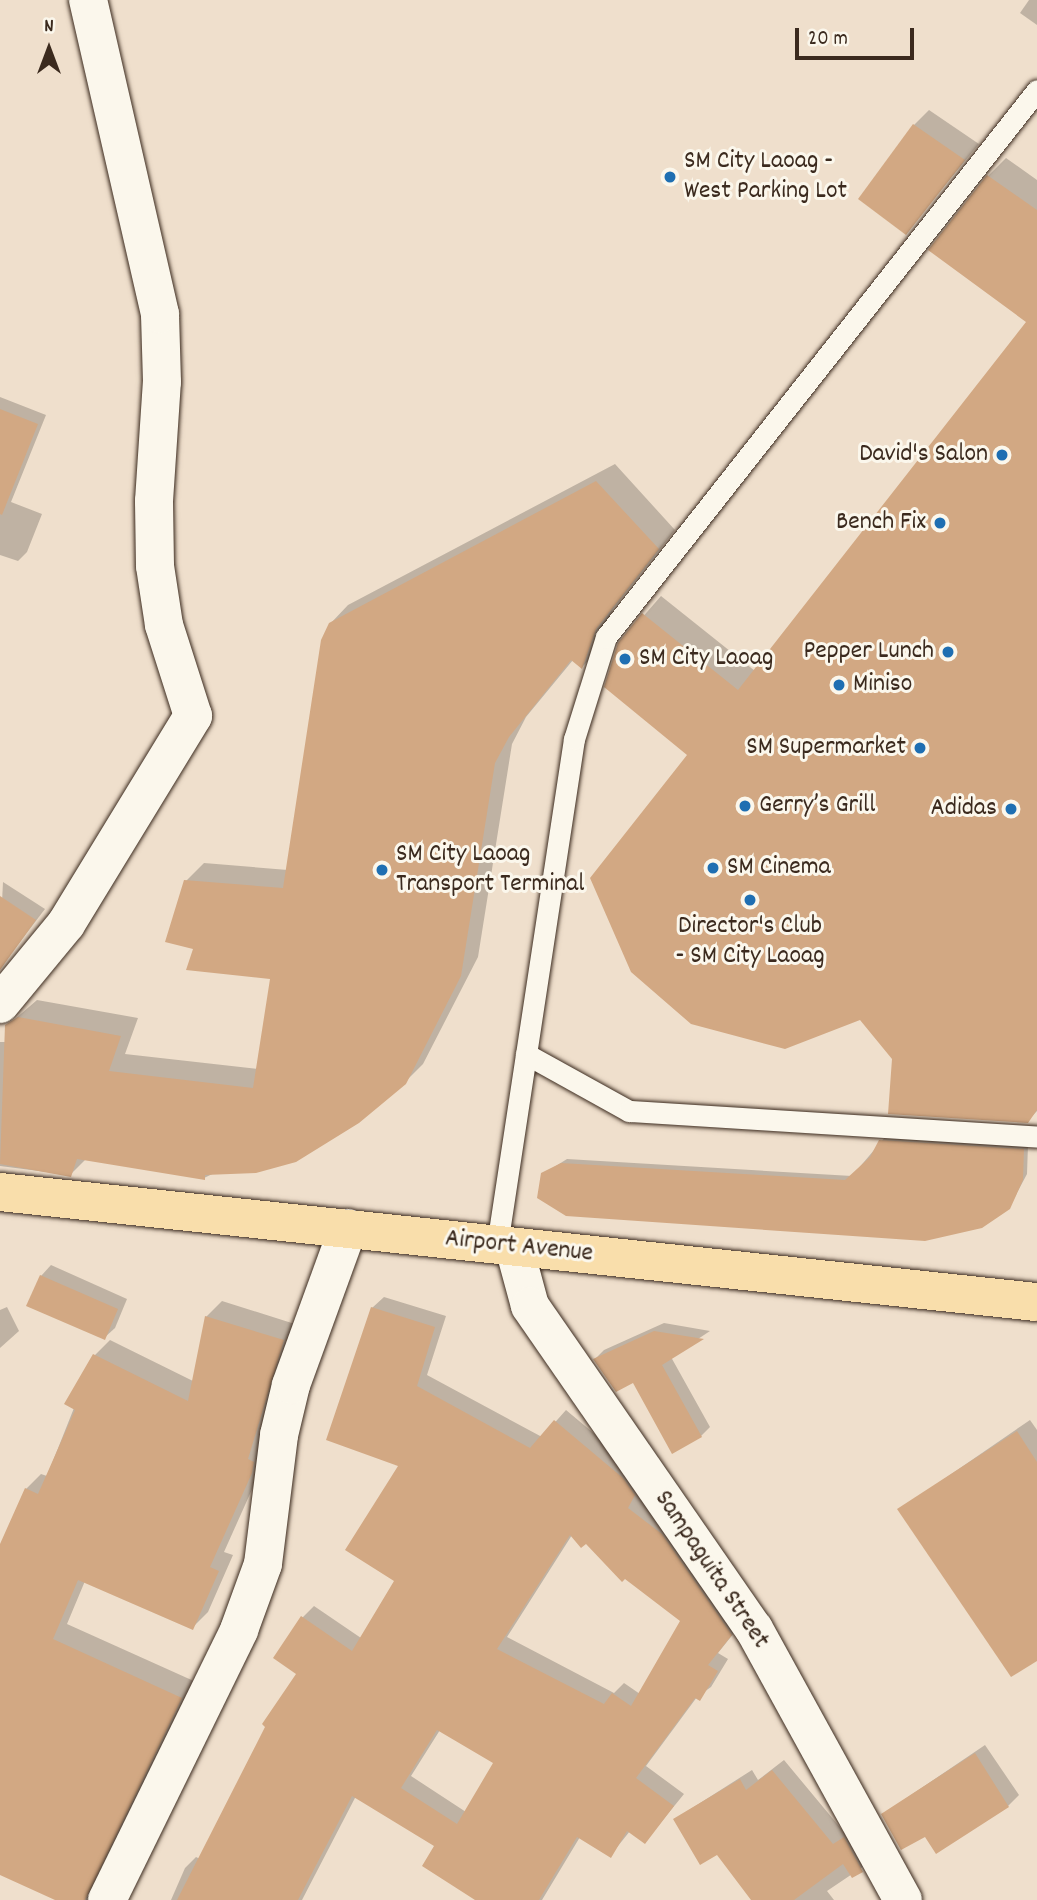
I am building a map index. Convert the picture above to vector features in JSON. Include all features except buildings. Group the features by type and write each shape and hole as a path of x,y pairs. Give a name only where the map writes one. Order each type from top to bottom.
{"main road":[{"name":"Airport Avenue","path":"0,1192 1037,1302"}],"street":[{"path":"0,1004 66,924 193,716 164,625 155,566 154,501 162,383 160,314 88,0"},
{"path":"107,1900 243,1619 263,1564 279,1435 291,1385 348,1228"},
{"name":"Sampaguita Street","path":"505,1246 530,1306 754,1629 903,1900"}],"lane":[{"path":"505,1246 526,1054 574,739 606,637 1037,90"},
{"path":"526,1054 629,1111 1037,1137"}],"place":[{"name":"SM City Laoag - West Parking Lot","path":"670,177"},
{"name":"David's Salon","path":"1002,455"},
{"name":"Bench Fix","path":"940,523"},
{"name":"Pepper Lunch","path":"948,652"},
{"name":"SM City Laoag","path":"625,659"},
{"name":"Miniso","path":"839,685"},
{"name":"SM Supermarket","path":"920,748"},
{"name":"Gerry’s Grill","path":"745,806"},
{"name":"Adidas","path":"1011,809"},
{"name":"SM Cinema","path":"713,868"},
{"name":"SM City Laoag Transport Terminal","path":"382,870"},
{"name":"Director's Club - SM City Laoag","path":"750,900"}]}
